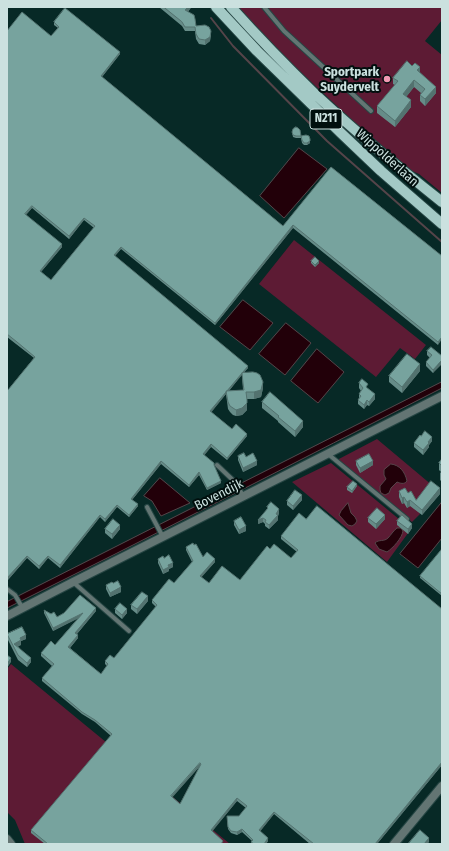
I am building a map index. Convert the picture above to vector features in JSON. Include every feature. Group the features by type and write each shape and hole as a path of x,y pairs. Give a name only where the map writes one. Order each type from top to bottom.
{"main road":[{"name":"Wippolderlaan","path":"216,7 257,51 380,171 442,224"},
{"name":"Wippolderlaan","path":"231,7 283,62 316,94 389,159 442,202"}],"street":[{"name":"Bovendijk","path":"7,616 21,606 73,582 242,494 328,454 442,396"},
{"path":"394,844 442,786"},
{"path":"7,839 11,844"}],"lane":[{"path":"264,7 284,31 371,111"},
{"path":"328,454 407,519"},
{"path":"217,465 236,483 242,494"},
{"path":"147,507 162,535"},
{"path":"73,582 129,631"},
{"path":"7,589 15,594 21,606"}],"shaded area":[{"name":"Sportpark Suydervelt","path":"237,7 441,7 442,20 425,41 442,55 442,193 419,174 412,171 353,121 279,52"},
{"path":"299,148 327,169 284,218 260,196"},
{"path":"294,240 426,345 415,359 400,348 376,377 259,284"},
{"path":"243,300 273,323 250,350 220,327"},
{"path":"286,323 311,343 285,375 259,354"},
{"path":"317,349 344,372 318,403 291,381"},
{"path":"442,382 442,388 7,608 7,602"},
{"path":"377,439 433,486 417,506 420,514 412,522 337,460"},
{"path":"331,463 411,529 387,562 292,482"},
{"path":"391,464 402,470 407,481 403,483 397,482 391,488 389,493 385,495 381,493 380,486 386,479 384,470"},
{"path":"160,478 190,503 161,516 152,501 144,496"},
{"path":"442,502 442,538 418,568 400,554"},
{"path":"348,503 351,513 357,521 352,526 348,525 339,515"},
{"path":"397,528 401,528 403,531 397,543 387,552 379,549 375,543 388,538"},
{"path":"11,664 230,844 25,844 15,820 7,812 7,669"}],"building":[{"path":"164,7 188,7 185,10 194,15 196,26 205,25 209,27 211,31 210,37 205,40 199,39 196,34 195,27 185,27 182,22"},
{"path":"65,8 120,52 101,76 283,226 331,167 442,256 442,337 438,342 293,225 215,323 121,247 114,255 248,366 210,411 232,429 236,424 247,434 227,458 211,444 203,454 214,463 221,481 207,488 199,472 189,485 161,461 131,499 138,504 129,515 117,505 105,519 100,515 60,565 48,556 39,566 27,556 7,578 7,390 35,357 7,334 7,31 22,12 51,36 59,27 54,22","holes":["32,206 69,236 84,218 95,226 51,280 40,271 62,244 25,214"]},
{"path":"407,61 412,66 415,63 420,67 417,70 436,87 425,99 420,95 425,89 414,80 403,94 411,100 395,121 377,106 398,81 393,78"},
{"path":"296,127 300,130 301,136 293,135 293,129"},
{"path":"301,136 309,136 310,141 304,143"},
{"path":"315,257 319,261 315,265 311,261"},
{"path":"431,347 442,356 442,360 433,370 426,362 432,355 427,351"},
{"path":"407,354 420,364 402,387 389,376"},
{"path":"253,372 260,375 263,382 261,390 246,392 247,403 242,408 236,410 230,406 226,391 244,390 242,373"},
{"path":"362,379 368,384 366,387 375,394 369,402 367,400 364,405 358,400 361,396 359,394 363,388 359,383"},
{"path":"270,392 303,421 295,431 262,402"},
{"path":"425,431 432,437 423,450 414,443"},
{"path":"244,453 246,457 253,453 257,461 243,468 238,456"},
{"path":"369,454 373,461 360,468 356,461"},
{"path":"442,459 442,466 439,463"},
{"path":"353,481 357,484 352,491 347,487"},
{"path":"431,481 440,488 422,510 410,500 407,502 404,497 402,498 399,491 405,488 408,493 411,491 416,500"},
{"path":"295,490 302,495 293,506 287,501"},
{"path":"271,502 279,509 276,514 278,515 269,525 263,518 258,520"},
{"path":"317,506 442,609 442,762 375,844 314,844 274,812 259,830 268,838 264,844 254,844 251,842 253,840 242,829 237,832 231,831 228,827 227,816 239,816 247,806 237,798 211,830 223,841 221,844 48,844 31,830 112,734 95,720 82,712 42,678 54,664 41,653 51,641 55,645 83,613 53,628 44,610 51,614 54,612 57,617 64,613 80,595 96,608 75,633 78,635 68,647 101,674 108,664 105,661 110,655 114,658 157,605 152,600 169,579 174,583 193,561 186,547 193,543 194,545 196,544 203,557 207,552 215,559 200,576 209,583 222,566 240,580 267,546 270,549 274,544 291,558 298,550 281,536 299,513 306,519","holes":["200,763 201,764 180,804 171,796"]},
{"path":"377,508 385,515 376,524 368,518"},
{"path":"402,515 412,524 408,529 397,521"},
{"path":"241,517 246,526 239,530 234,521"},
{"path":"113,519 120,525 112,534 105,529"},
{"path":"442,549 442,594 420,576"},
{"path":"169,555 173,563 168,565 169,567 163,570 158,559"},
{"path":"118,581 121,587 110,593 106,585"},
{"path":"142,592 148,596 137,609 131,605"},
{"path":"120,603 127,609 122,615 115,609"},
{"path":"22,627 26,635 14,644 31,658 27,663 18,655 7,634"},
{"path":"7,655 11,658 7,664"},
{"path":"420,830 429,838 424,844 410,844 409,843"}],"waterway":[{"path":"211,18 233,46 327,141 442,242"}],"place":[{"name":"Sportpark Suydervelt","path":"387,79"}]}
